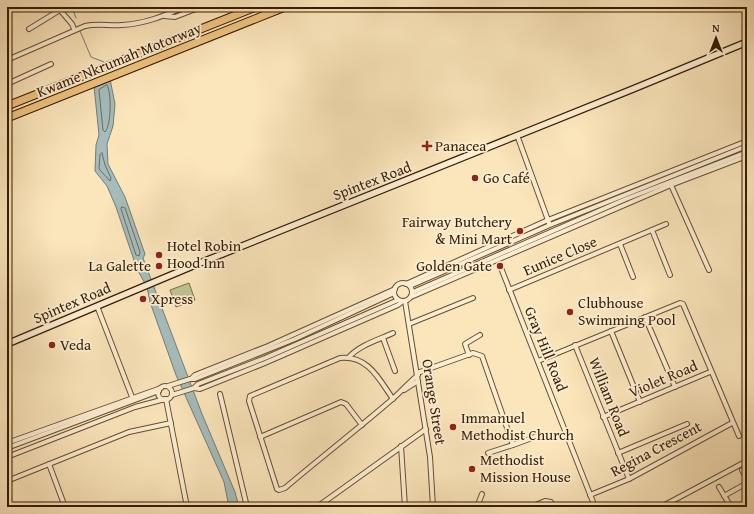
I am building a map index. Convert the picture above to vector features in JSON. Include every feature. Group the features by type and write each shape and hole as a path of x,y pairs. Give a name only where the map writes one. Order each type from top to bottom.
{"highway":[{"name":"Kwame Nkrumah Motorway","path":"7,106 256,7"},
{"name":"Kwame Nkrumah Motorway","path":"7,118 285,7"}],"main road":[{"name":"Spintex Road","path":"7,344 143,286 747,42"}],"street":[{"path":"7,60 29,52 74,29 97,24 121,25 142,23 184,7"},
{"path":"162,16 174,17 201,7"},
{"path":"29,29 60,10 72,24 74,29"},
{"path":"7,84 51,64"},
{"path":"518,134 552,230"},
{"path":"7,448 160,389 190,379 195,375 268,346 395,291 398,285 408,285 549,223 747,141"},
{"path":"549,223 747,146"},
{"path":"7,457 135,407 165,399 172,394 194,388 200,389 265,363 398,306 412,294 552,230 626,199 747,152"},
{"path":"412,294 671,185 747,156"},
{"path":"671,185 709,270"},
{"name":"Eunice Close","path":"509,290 666,224"},
{"path":"652,230 670,275"},
{"name":"Eunice Close","path":"620,244 633,277"},
{"name":"Gray Hill Road","path":"498,259 595,507"},
{"path":"408,285 412,294"},
{"path":"395,291 402,301"},
{"path":"408,324 473,298"},
{"name":"Orange Street","path":"402,301 408,324 426,429 430,457 433,507"},
{"path":"538,361 680,302 683,304 710,372 739,436"},
{"path":"97,306 132,397"},
{"path":"645,317 675,387"},
{"path":"611,331 640,402"},
{"path":"349,357 354,352 393,333"},
{"path":"469,355 465,344 480,335"},
{"path":"383,338 396,371"},
{"name":"William Road","path":"575,345 629,479"},
{"path":"393,399 366,365 359,360 349,357 340,358 250,396 249,402 275,486 279,490 285,488 393,399 417,374 469,355 479,353 482,356 513,445"},
{"name":"Violet Road","path":"603,417 710,372"},
{"path":"402,391 418,381"},
{"path":"168,386 172,391 172,394"},
{"path":"7,443 132,397 160,389"},
{"path":"160,389 160,397 165,399 171,423 187,507"},
{"path":"220,394 247,507"},
{"path":"260,437 341,402 346,404 362,425"},
{"path":"7,481 129,432 171,423"},
{"name":"Regina Crescent","path":"590,495 629,479 732,423"},
{"path":"618,453 687,424"},
{"path":"317,507 426,429"},
{"path":"488,453 540,435"},
{"path":"401,446 405,507"},
{"path":"661,507 747,461"},
{"path":"49,464 64,507"},
{"path":"742,470 747,480"},
{"path":"724,496 747,484"},
{"path":"719,487 731,507"},
{"path":"477,507 482,494"},
{"path":"531,507 545,501 551,502 552,507"}],"green space":[{"path":"189,283 195,300 176,307 170,290"}],"water":[{"path":"110,79 115,104 113,126 107,144 108,164 125,197 145,254 143,258 202,414 235,492 239,507 229,507 224,482 176,375 150,302 147,287 137,269 116,207 107,186 95,171 96,145 99,135 94,86"}],"waterway":[{"path":"72,7 76,18"},
{"path":"80,31 91,57 104,62"}],"place":[{"name":"Panacea","path":"427,146"},
{"name":"Go Café","path":"475,178"},
{"name":"Fairway Butchery & Mini Mart","path":"520,231"},
{"name":"Hotel Robin Hood Inn","path":"159,255"},
{"name":"La Galette","path":"159,266"},
{"name":"Golden Gate","path":"500,266"},
{"name":"Xpress","path":"143,299"},
{"name":"Clubhouse Swimming Pool","path":"570,312"},
{"name":"Veda","path":"52,345"},
{"name":"Immanuel Methodist Church","path":"453,427"},
{"name":"Methodist Mission House","path":"472,469"}]}
